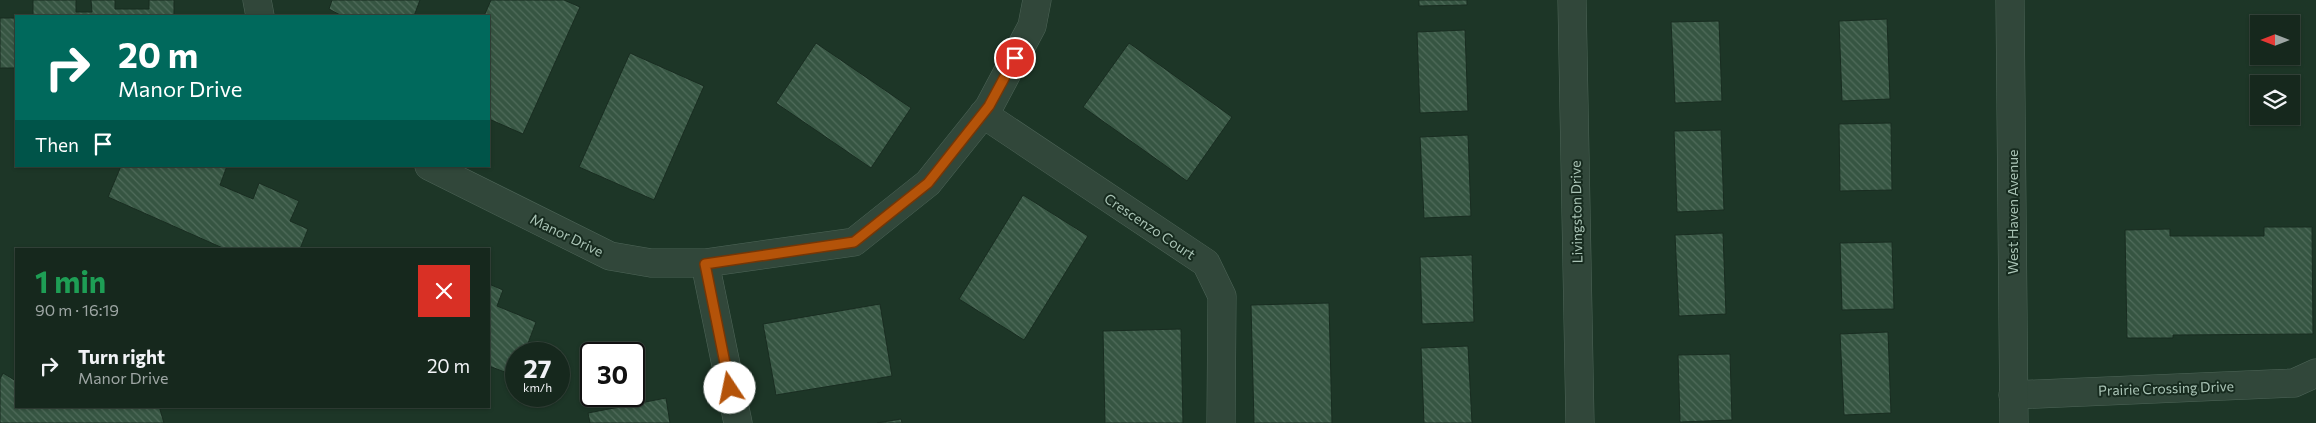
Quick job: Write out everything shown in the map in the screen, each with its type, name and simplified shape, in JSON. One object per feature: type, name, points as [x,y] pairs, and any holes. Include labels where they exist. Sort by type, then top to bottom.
[{"type":"street","points":[[257,0],[260,15]]},
{"type":"street","name":"Manor Drive","points":[[431,167],[610,256],[651,264],[705,264],[854,242],[928,183],[983,114],[1032,26],[1037,0]]},
{"type":"street","name":"Livingston Drive","points":[[1572,0],[1580,423]]},
{"type":"street","name":"West Haven Avenue","points":[[2010,0],[2014,423]]},
{"type":"street","name":"Crescenzo Court","points":[[983,114],[1206,264],[1222,296],[1221,423]]},
{"type":"street","points":[[705,264],[738,423]]},
{"type":"street","name":"Prairie Crossing Drive","points":[[2013,395],[2294,383],[2316,373]]},
{"type":"building","points":[[33,0],[76,0],[76,12],[92,12],[91,0],[115,0],[115,9],[149,9],[149,0],[174,0],[174,15],[33,15]]},
{"type":"building","points":[[332,0],[420,0],[414,15],[340,15],[329,9]]},
{"type":"building","points":[[491,0],[564,0],[580,7],[523,134],[490,119],[490,15],[484,15]]},
{"type":"building","points":[[1419,0],[1467,0],[1467,5],[1419,6]]},
{"type":"building","points":[[0,18],[15,18],[15,68],[0,68]]},
{"type":"building","points":[[1887,19],[1890,99],[1842,101],[1839,21]]},
{"type":"building","points":[[1719,21],[1722,101],[1675,103],[1671,22]]},
{"type":"building","points":[[1465,30],[1468,111],[1420,113],[1417,32]]},
{"type":"building","points":[[816,43],[911,108],[871,168],[776,103]]},
{"type":"building","points":[[1129,43],[1232,117],[1187,181],[1083,107]]},
{"type":"building","points":[[630,53],[704,86],[654,200],[579,167]]},
{"type":"building","points":[[1891,123],[1892,190],[1840,191],[1839,124]]},
{"type":"building","points":[[1721,130],[1724,210],[1677,212],[1674,131]]},
{"type":"building","points":[[1468,135],[1471,216],[1424,218],[1420,137]]},
{"type":"building","points":[[121,167],[227,167],[220,185],[253,199],[259,183],[299,201],[290,221],[308,229],[300,248],[223,248],[108,197]]},
{"type":"building","points":[[1023,195],[1088,236],[1024,340],[959,299]]},
{"type":"building","points":[[2264,227],[2312,227],[2313,334],[2173,335],[2173,338],[2127,338],[2125,230],[2170,229],[2170,236],[2264,236]]},
{"type":"building","points":[[1723,233],[1726,314],[1679,316],[1675,235]]},
{"type":"building","points":[[1892,242],[1894,309],[1842,310],[1840,243]]},
{"type":"building","points":[[1472,255],[1474,322],[1422,324],[1420,257]]},
{"type":"building","points":[[490,284],[503,290],[497,306],[536,322],[528,342],[505,342],[505,372],[490,366]]},
{"type":"building","points":[[1329,303],[1332,423],[1254,423],[1251,305]]},
{"type":"building","points":[[880,304],[892,376],[776,395],[763,324]]},
{"type":"building","points":[[1181,329],[1183,423],[1105,423],[1103,331]]},
{"type":"building","points":[[1888,332],[1891,413],[1844,415],[1840,334]]},
{"type":"building","points":[[1468,346],[1472,423],[1424,423],[1421,348]]},
{"type":"building","points":[[1730,354],[1732,420],[1680,422],[1678,355]]},
{"type":"building","points":[[3,373],[15,380],[15,408],[160,408],[164,423],[0,423],[0,379]]},
{"type":"building","points":[[666,398],[670,423],[590,423],[588,413],[619,407],[645,407],[645,402]]},
{"type":"building","points":[[901,419],[902,423],[877,423]]},
{"type":"route","points":[[730,388],[705,264],[854,242],[928,183],[989,106],[1015,58]]}]
